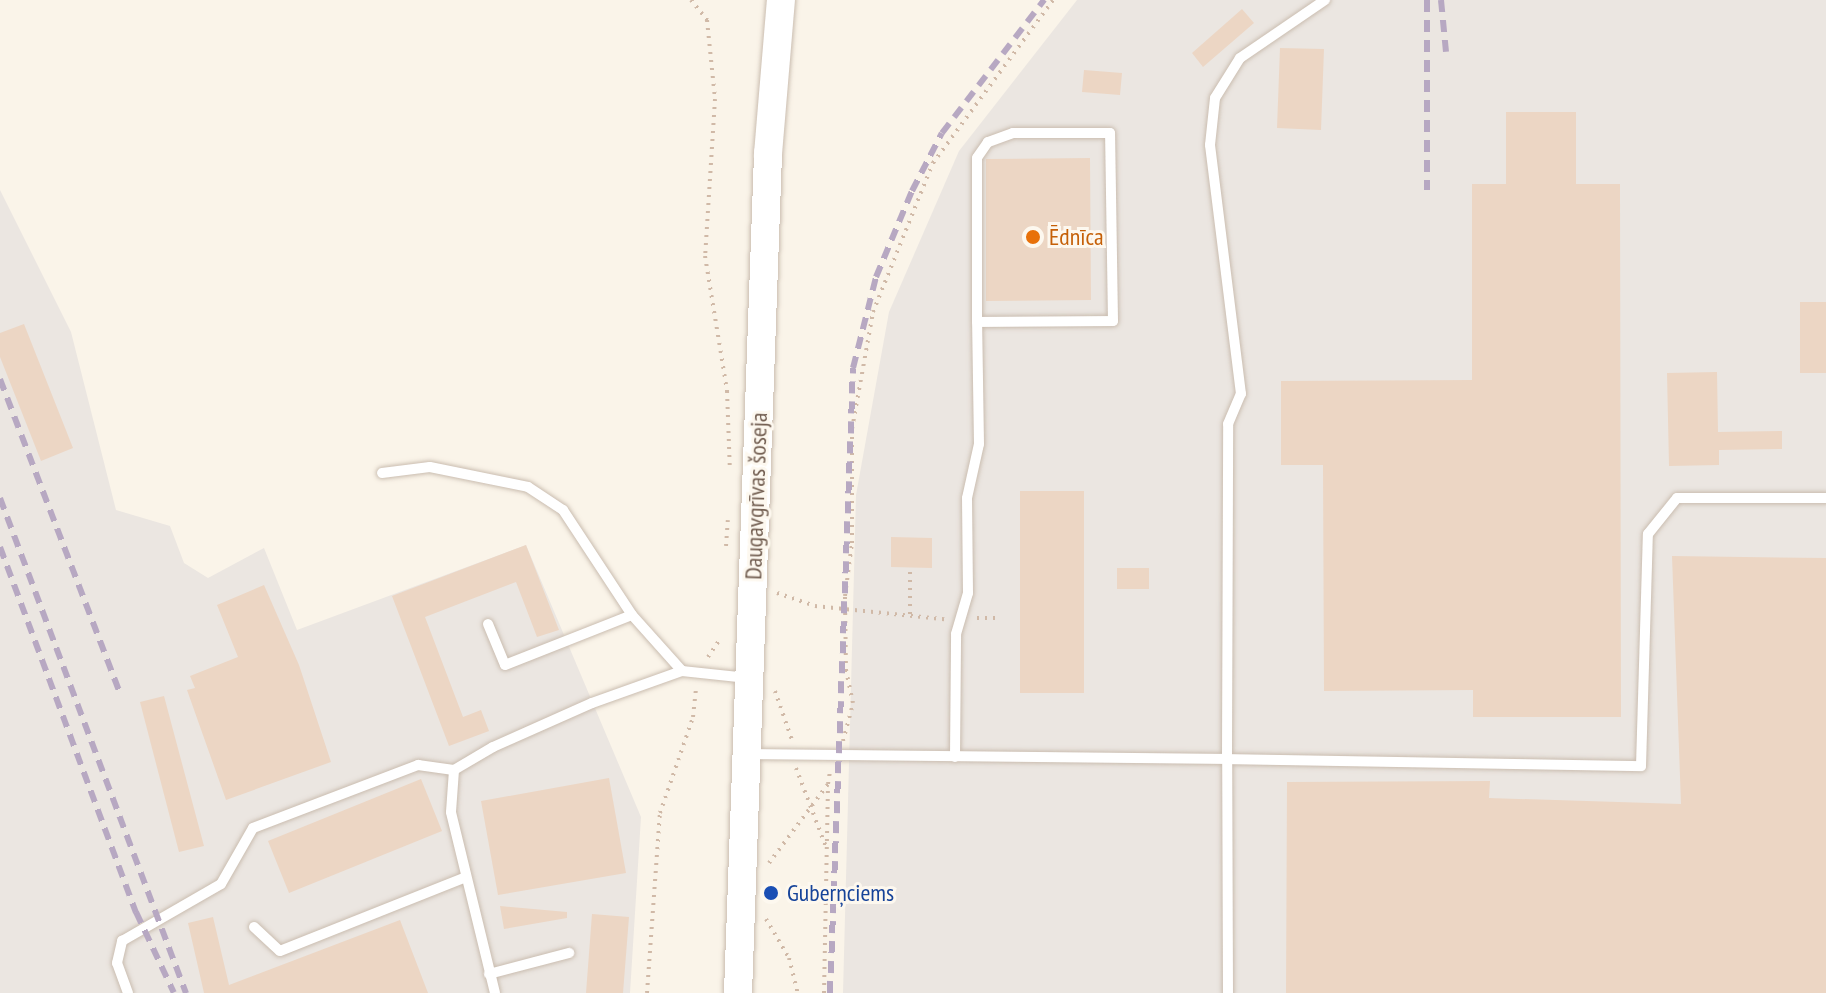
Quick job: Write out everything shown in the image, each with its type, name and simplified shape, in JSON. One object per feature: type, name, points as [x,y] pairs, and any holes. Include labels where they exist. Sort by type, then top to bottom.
[{"type":"main road","name":"Daugavgrīvas šoseja","points":[[738,993],[747,754],[762,683],[768,154],[781,0]]},
{"type":"lane","points":[[1228,993],[1228,424],[1241,394],[1210,145],[1215,98],[1240,58],[1325,0]]},
{"type":"lane","points":[[955,757],[956,634],[968,593],[967,498],[979,444],[977,322],[977,158],[988,142],[1013,133],[1110,133],[1113,321],[977,322]]},
{"type":"lane","points":[[382,473],[430,467],[528,487],[563,510],[632,615],[682,671]]},
{"type":"lane","points":[[747,754],[797,752],[1641,766],[1648,534],[1677,498],[1826,498]]},
{"type":"lane","points":[[488,624],[505,665],[632,615]]},
{"type":"lane","points":[[128,993],[117,963],[122,941],[221,884],[253,828],[418,765],[454,770],[493,747],[592,703],[682,671],[762,683]]},
{"type":"lane","points":[[454,770],[451,812],[495,993]]},
{"type":"lane","points":[[254,927],[280,951],[466,877]]},
{"type":"lane","points":[[489,974],[569,953]]},
{"type":"path","points":[[691,0],[707,20],[715,99],[705,256],[727,391],[730,486]]},
{"type":"path","points":[[824,993],[828,784],[853,703],[846,671],[852,429],[873,312],[912,209],[950,134],[1053,0]]},
{"type":"path","points":[[726,546],[728,514]]},
{"type":"path","points":[[910,572],[910,618]]},
{"type":"path","points":[[776,607],[777,594]]},
{"type":"path","points":[[815,606],[925,619]]},
{"type":"path","points":[[647,993],[660,813],[693,717],[697,673],[721,638]]},
{"type":"path","points":[[762,683],[797,752],[796,772],[826,847]]},
{"type":"path","points":[[769,863],[828,784]]},
{"type":"path","points":[[766,919],[789,958],[798,993]]},
{"type":"shaded area","points":[[1077,0],[1826,0],[1826,993],[843,993],[856,495],[889,312],[959,151]]},
{"type":"shaded area","points":[[0,190],[71,332],[116,510],[170,526],[184,563],[208,578],[264,548],[297,630],[526,545],[641,817],[630,993],[0,993]]},
{"type":"building","points":[[1242,9],[1254,23],[1203,67],[1192,53]]},
{"type":"building","points":[[1280,48],[1324,49],[1321,130],[1277,128]]},
{"type":"building","points":[[1084,70],[1122,73],[1120,95],[1082,92]]},
{"type":"building","points":[[1506,112],[1576,112],[1576,184],[1620,184],[1621,717],[1473,717],[1473,690],[1324,691],[1323,465],[1281,465],[1281,381],[1472,380],[1472,184],[1506,184]]},
{"type":"building","points":[[1090,158],[1091,300],[986,301],[986,159]]},
{"type":"building","points":[[1800,302],[1826,302],[1826,373],[1800,373]]},
{"type":"building","points":[[24,324],[73,448],[41,461],[0,357],[0,333]]},
{"type":"building","points":[[1717,372],[1718,432],[1782,431],[1782,449],[1719,450],[1719,465],[1669,466],[1667,373]]},
{"type":"building","points":[[1020,491],[1084,491],[1084,693],[1020,693]]},
{"type":"building","points":[[891,537],[932,538],[932,568],[891,567]]},
{"type":"building","points":[[526,545],[559,630],[537,637],[516,582],[425,617],[463,717],[481,710],[489,731],[449,746],[392,596]]},
{"type":"building","points":[[1672,556],[1826,558],[1826,993],[1286,993],[1287,782],[1490,781],[1489,798],[1681,804]]},
{"type":"building","points":[[1117,568],[1149,568],[1149,589],[1117,589]]},
{"type":"building","points":[[264,585],[299,665],[331,762],[226,800],[187,690],[195,688],[190,676],[238,657],[217,605]]},
{"type":"building","points":[[164,696],[204,846],[179,852],[140,702]]},
{"type":"building","points":[[609,778],[626,873],[498,895],[481,801]]},
{"type":"building","points":[[421,779],[442,831],[289,893],[268,841]]},
{"type":"building","points":[[500,906],[567,912],[567,918],[504,929]]},
{"type":"building","points":[[592,914],[629,917],[623,993],[586,993]]},
{"type":"building","points":[[213,917],[229,985],[400,920],[428,993],[204,993],[188,923]]},
{"type":"railway","points":[[830,993],[853,368],[876,277],[912,191],[942,133],[1044,0]]},
{"type":"railway","points":[[1427,0],[1427,190]]},
{"type":"railway","points":[[1441,0],[1446,52]]},
{"type":"railway","points":[[0,379],[120,693]]},
{"type":"railway","points":[[0,498],[186,993]]},
{"type":"railway","points":[[0,547],[136,912],[174,993]]},
{"type":"place","name":"Ēdnīca","points":[[1033,237]]},
{"type":"place","name":"Guberņciems","points":[[771,893]]}]
